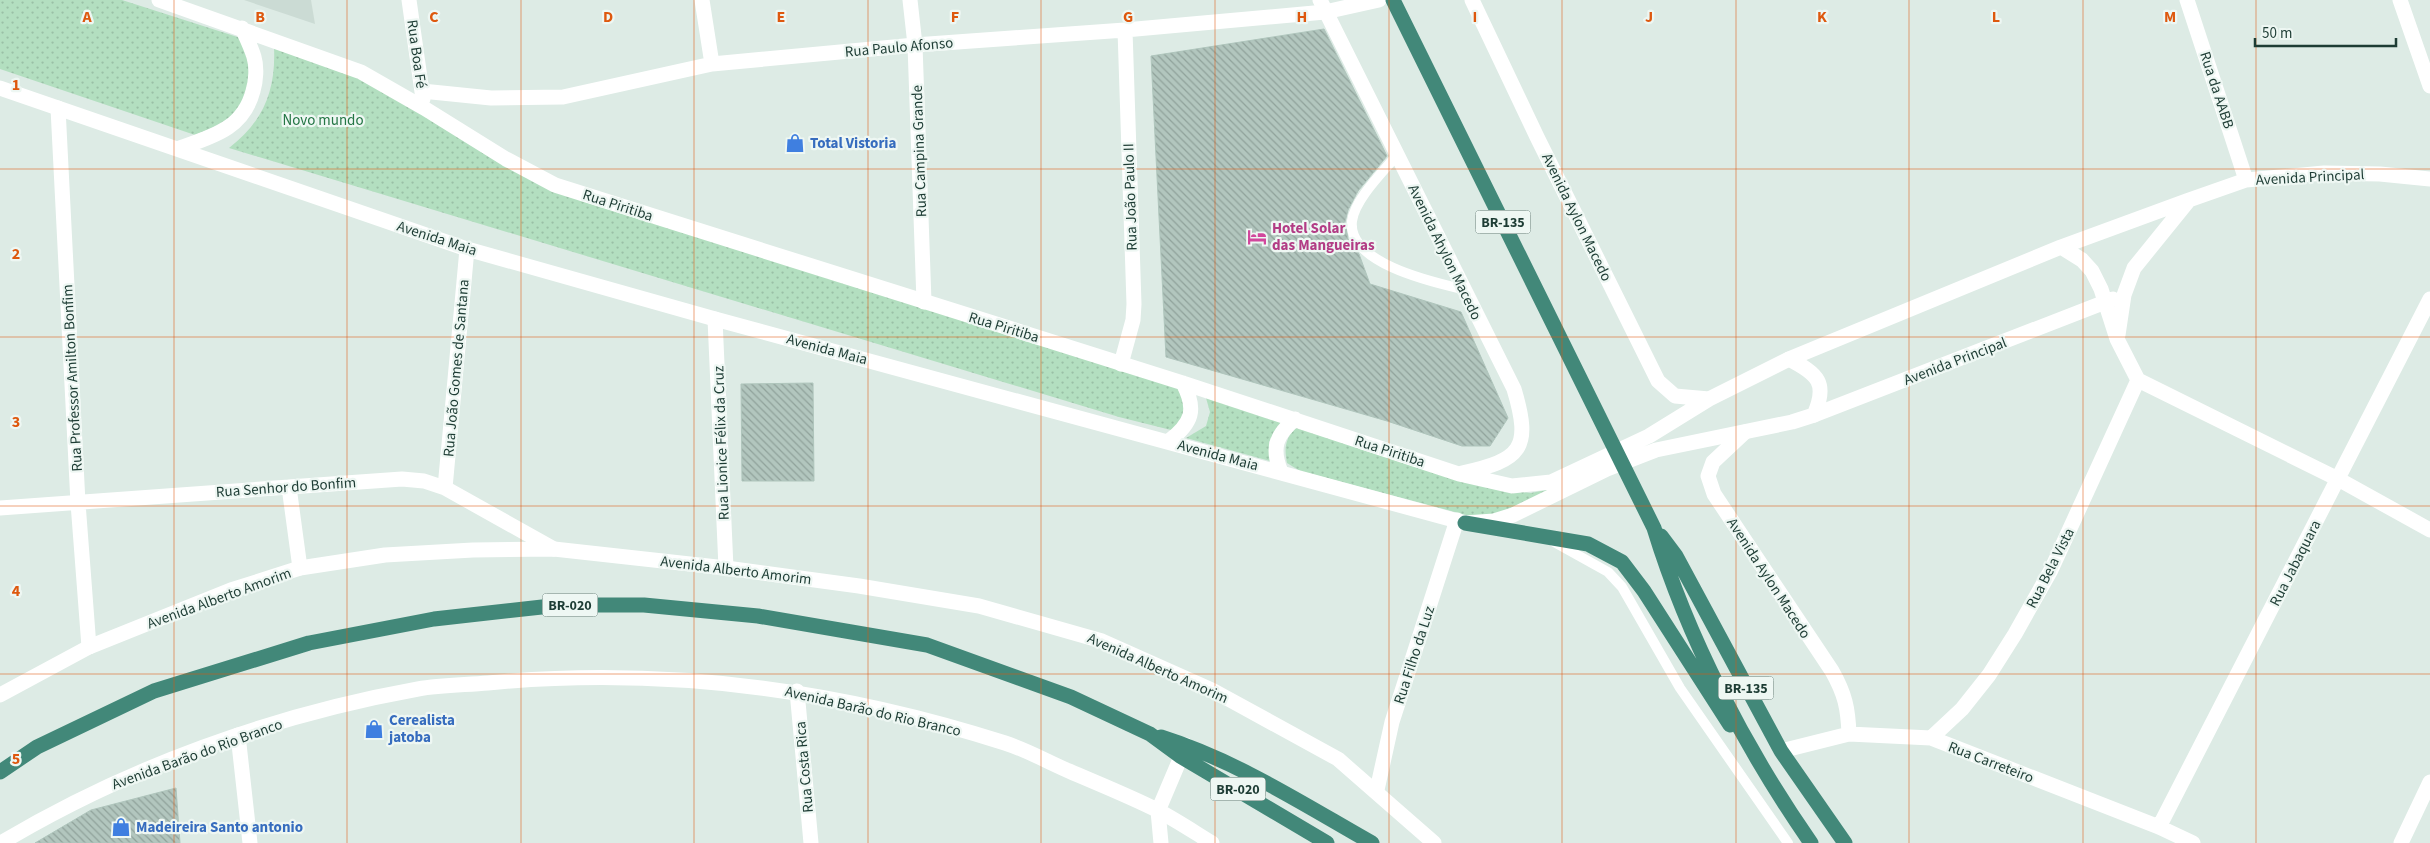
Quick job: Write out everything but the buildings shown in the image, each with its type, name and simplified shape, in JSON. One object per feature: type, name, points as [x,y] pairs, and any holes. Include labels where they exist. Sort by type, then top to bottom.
[{"type":"highway","name":"BR-135","points":[[1393,0],[1654,528],[1676,596],[1748,743],[1780,798],[1811,843]]},
{"type":"highway","points":[[1461,522],[1588,544],[1622,562],[1644,591],[1780,798]]},
{"type":"highway","name":"BR-135","points":[[1654,528],[1676,556],[1781,751],[1845,843]]},
{"type":"highway","name":"BR-020","points":[[0,772],[37,747],[154,691],[309,643],[434,619],[560,605],[644,605],[758,616],[927,645],[1071,697],[1150,734],[1183,751],[1327,843]]},
{"type":"highway","points":[[1183,751],[1270,784],[1372,843]]},
{"type":"street","name":"Rua Piritiba","points":[[159,0],[361,72],[424,108],[506,159],[555,185],[1183,383],[1459,474],[1512,486],[1530,486],[1551,482],[1649,436],[1709,399],[1789,359]]},
{"type":"street","name":"Rua Boa Fé","points":[[409,0],[424,108]]},
{"type":"street","points":[[702,0],[712,64]]},
{"type":"street","name":"Rua Campina Grande","points":[[910,0],[915,45],[924,302]]},
{"type":"street","name":"Rua Paulo Afonso","points":[[422,91],[491,98],[563,97],[712,64],[915,45],[1125,30],[1379,0]]},
{"type":"street","name":"Avenida Aylon Macedo","points":[[1472,0],[1537,137],[1658,381],[1675,396],[1686,399],[1709,399]]},
{"type":"street","name":"Rua da AABB","points":[[2187,0],[2246,180]]},
{"type":"street","points":[[2400,0],[2430,86]]},
{"type":"street","name":"Avenida Ahylon Macedo","points":[[1323,6],[1462,289],[1514,390],[1522,417],[1523,430],[1519,448],[1509,458],[1493,466],[1459,474]]},
{"type":"street","points":[[177,149],[219,134],[238,122],[251,100],[256,74],[254,57],[242,28]]},
{"type":"street","name":"Rua João Paulo II","points":[[1121,364],[1132,326],[1134,304],[1125,30]]},
{"type":"street","name":"Avenida Maia","points":[[0,88],[468,249],[716,319],[1170,441],[1461,522],[1494,521],[1513,515],[1608,469],[1656,450],[1704,438],[1745,432]]},
{"type":"street","name":"Rua Professor Amilton Bonfim","points":[[58,108],[78,503],[89,647]]},
{"type":"street","name":"Avenida Principal","points":[[1789,359],[2061,247],[2246,180],[2324,173],[2380,174],[2430,179]]},
{"type":"street","points":[[2117,339],[2124,295],[2134,268],[2189,200]]},
{"type":"street","points":[[2061,247],[2082,260],[2092,271],[2106,303],[2117,339],[2138,380],[2338,480],[2430,530]]},
{"type":"street","name":"Rua João Gomes de Santana","points":[[445,488],[468,249]]},
{"type":"street","name":"Avenida Principal","points":[[1745,432],[1814,415],[2124,295]]},
{"type":"street","name":"Rua Jabaquara","points":[[2159,827],[2430,299]]},
{"type":"street","name":"Rua Lionice Félix da Cruz","points":[[716,319],[726,568]]},
{"type":"street","points":[[1789,359],[1806,368],[1820,383],[1821,398],[1814,415]]},
{"type":"street","name":"Rua Bela Vista","points":[[1931,738],[1962,709],[1989,675],[2015,634],[2051,570],[2138,380]]},
{"type":"street","points":[[1170,441],[1183,431],[1190,420],[1192,409],[1189,394],[1183,383]]},
{"type":"street","points":[[1281,472],[1276,460],[1276,442],[1280,434],[1295,419]]},
{"type":"street","name":"Avenida Aylon Macedo","points":[[1745,432],[1712,462],[1708,476],[1714,494],[1832,671],[1843,691],[1848,707],[1849,734]]},
{"type":"street","name":"Rua Senhor do Bonfim","points":[[0,508],[402,479],[424,480],[445,488],[554,550]]},
{"type":"street","points":[[290,487],[300,568]]},
{"type":"street","name":"Rua Filho da Luz","points":[[1377,790],[1392,722],[1461,522]]},
{"type":"street","name":"Avenida Alberto Amorim","points":[[0,695],[89,647],[231,590],[300,568],[385,555],[473,550],[554,550],[726,568],[859,586],[979,606],[1102,641],[1212,690],[1338,759],[1377,790],[1434,843]]},
{"type":"street","name":"Avenida Barão do Rio Branco","points":[[1,843],[52,812],[134,774],[238,735],[313,713],[420,689],[545,677],[670,678],[797,691],[900,714],[1008,744],[1158,810],[1212,843]]},
{"type":"street","name":"Rua Costa Rica","points":[[797,691],[810,843]]},
{"type":"street","name":"Rua Carreteiro","points":[[1781,751],[1849,734],[1931,738],[2159,827],[2192,843]]},
{"type":"street","points":[[238,735],[250,843]]},
{"type":"street","points":[[1161,843],[1158,810],[1183,751]]},
{"type":"street","points":[[2401,843],[2430,782]]},
{"type":"lane","points":[[1397,155],[1358,206],[1352,220],[1352,228],[1358,246],[1363,251],[1391,267],[1431,282],[1462,289]]},
{"type":"lane","points":[[1538,534],[1608,572],[1622,587],[1680,688],[1788,843]]},
{"type":"shaded area","points":[[244,0],[311,0],[315,24]]},
{"type":"green space","name":"Novo mundo","points":[[0,0],[122,0],[250,41],[254,70],[236,118],[195,135],[0,69]]},
{"type":"green space","name":"Novo mundo","points":[[274,47],[363,77],[542,178],[1187,389],[1190,405],[1175,431],[1119,417],[229,148],[251,127],[265,104],[273,77]]},
{"type":"green space","points":[[1206,398],[1285,419],[1269,442],[1270,461],[1186,438],[1206,426],[1210,412]]},
{"type":"green space","points":[[1297,427],[1504,490],[1531,493],[1570,485],[1498,516],[1470,516],[1300,471],[1287,463],[1286,453],[1286,443]]},
{"type":"place","name":"Total Vistoria","points":[[795,143]]},
{"type":"place","name":"Hotel Solar das Mangueiras","points":[[1257,237]]},
{"type":"place","name":"Cerealista jatoba","points":[[374,729]]},
{"type":"place","name":"Madeireira Santo antonio","points":[[121,827]]}]
